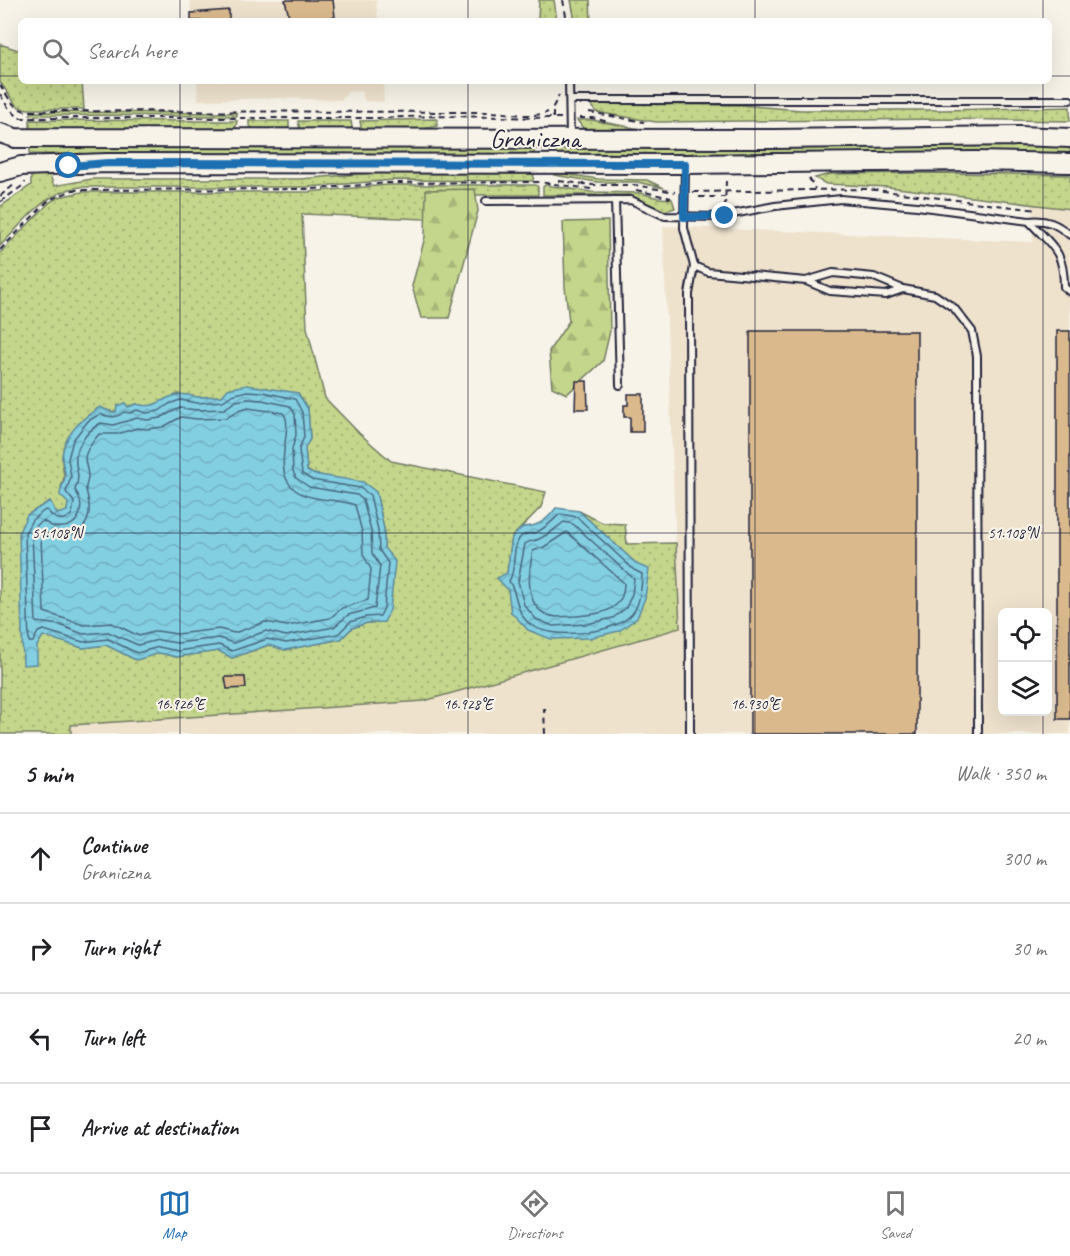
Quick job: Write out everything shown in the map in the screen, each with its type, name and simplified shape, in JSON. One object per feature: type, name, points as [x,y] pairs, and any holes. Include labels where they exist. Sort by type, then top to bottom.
[{"type":"main road","name":"Graniczna","points":[[0,133],[15,138],[570,139],[1019,136],[1070,138]]},
{"type":"main road","name":"Graniczna","points":[[0,172],[21,166],[108,163],[685,164],[963,161],[1070,163]]},
{"type":"lane","points":[[569,84],[570,139]]},
{"type":"lane","points":[[570,100],[1070,100]]},
{"type":"lane","points":[[685,164],[684,228],[694,266],[689,294],[690,734]]},
{"type":"lane","points":[[486,201],[631,200],[665,216],[717,217],[775,206],[841,199],[917,206],[1029,221],[1042,220],[1059,226],[1070,235]]},
{"type":"lane","points":[[615,200],[620,385]]},
{"type":"lane","points":[[1029,221],[1059,254],[1064,270],[1064,287],[1070,292]]},
{"type":"lane","points":[[694,266],[708,272],[806,281],[830,291],[886,296],[903,289]]},
{"type":"lane","points":[[806,281],[833,273],[874,277],[903,289],[935,295],[954,308],[972,331],[977,356],[978,734]]},
{"type":"path","points":[[563,0],[566,18]]},
{"type":"path","points":[[0,85],[12,104],[26,113],[489,112],[541,115],[548,112]]},
{"type":"path","points":[[553,118],[553,107],[562,88]]},
{"type":"path","points":[[0,94],[7,106],[19,118],[443,116],[570,118]]},
{"type":"path","points":[[0,202],[26,184],[25,172]]},
{"type":"path","points":[[557,181],[593,185],[635,185],[671,192],[815,189],[808,177]]},
{"type":"path","points":[[0,250],[49,200],[73,190],[313,189],[388,183],[539,182]]},
{"type":"path","points":[[699,197],[725,197]]},
{"type":"path","points":[[544,734],[544,709],[549,709]]},
{"type":"shaded area","points":[[190,0],[376,0],[378,18],[192,18]]},
{"type":"shaded area","points":[[197,84],[383,84],[384,102],[365,101],[361,91],[348,92],[341,100],[280,98],[198,100]]},
{"type":"shaded area","points":[[1032,204],[1070,209],[1070,734],[71,734],[71,725],[424,701],[679,628],[663,226],[1033,242]]},
{"type":"green space","points":[[539,0],[554,0],[557,18],[538,18]]},
{"type":"green space","points":[[571,0],[590,0],[591,18],[574,18]]},
{"type":"green space","points":[[0,44],[18,50],[18,84],[82,84],[84,109],[19,107],[0,82]]},
{"type":"green space","points":[[591,104],[738,105],[801,110],[1070,107],[1070,121],[945,119],[656,122],[596,112]]},
{"type":"green space","points":[[32,112],[237,113],[237,116],[30,115]]},
{"type":"green space","points":[[437,119],[437,126],[418,130],[364,130],[360,121]]},
{"type":"green space","points":[[30,120],[237,121],[236,126],[231,130],[30,129]]},
{"type":"green space","points":[[577,120],[592,120],[651,131],[590,130],[583,128]]},
{"type":"green space","points":[[249,121],[289,121],[289,127],[285,130],[254,130],[249,125]]},
{"type":"green space","points":[[298,121],[351,121],[352,127],[349,130],[300,130]]},
{"type":"green space","points":[[1022,145],[1070,147],[1070,154],[996,152],[550,155],[550,147]]},
{"type":"green space","points":[[30,146],[534,147],[534,155],[30,154]]},
{"type":"green space","points":[[383,172],[534,172],[533,181],[394,180],[307,187],[80,187],[67,190],[45,202],[26,218],[0,246],[0,207],[31,185],[31,173],[49,173],[54,186],[92,179],[300,179]]},
{"type":"green space","points":[[552,172],[598,179],[647,180],[664,188],[637,182],[597,182],[554,175]]},
{"type":"green space","points":[[830,174],[1070,175],[1070,209],[888,187],[826,184],[815,178]]},
{"type":"green space","points":[[388,185],[536,185],[538,187],[538,195],[472,195],[474,221],[302,214],[307,328],[325,398],[359,433],[391,461],[546,492],[541,507],[512,537],[507,573],[511,612],[638,566],[579,511],[603,523],[625,524],[627,544],[676,543],[680,628],[424,701],[71,725],[71,734],[0,734],[0,253],[50,202],[59,197],[82,192],[308,192]],"holes":[[[298,393],[308,409],[310,438],[305,448],[307,470],[313,474],[336,478],[376,492],[384,529],[384,622],[367,623],[352,628],[341,639],[285,650],[269,645],[232,658],[219,651],[176,657],[160,653],[136,660],[106,645],[83,648],[43,635],[37,646],[27,515],[50,501],[57,514],[67,512],[68,503],[61,487],[64,476],[63,451],[69,436],[81,424],[100,408],[112,412],[136,404],[146,407],[158,405],[179,394],[197,397]]]},
{"type":"green space","points":[[545,185],[591,192],[641,193],[672,199],[675,208],[665,211],[630,195],[543,195]]},
{"type":"green space","points":[[475,189],[478,211],[449,318],[421,318],[412,286],[425,237],[426,190]]},
{"type":"green space","points":[[608,221],[610,331],[603,361],[567,394],[552,387],[549,351],[569,321],[565,287],[563,222]]},
{"type":"water","points":[[247,385],[298,393],[308,409],[310,439],[305,448],[307,471],[363,482],[376,492],[384,529],[384,548],[395,561],[390,610],[384,622],[367,623],[352,628],[341,639],[285,650],[268,645],[232,658],[219,651],[176,657],[160,653],[136,660],[106,645],[83,648],[43,636],[37,646],[37,664],[23,665],[19,532],[27,515],[50,501],[57,514],[67,511],[68,503],[60,495],[65,475],[62,459],[65,443],[74,428],[100,407],[116,412],[117,406],[125,403],[128,407],[136,404],[149,406],[180,394],[197,397],[222,396],[228,389]]},
{"type":"water","points":[[556,508],[579,511],[638,565],[649,569],[645,598],[637,618],[619,631],[589,638],[551,639],[528,630],[511,612],[508,590],[497,578],[507,573],[512,537],[523,527],[542,522]]},
{"type":"building","points":[[285,0],[333,0],[335,17],[289,18]]},
{"type":"building","points":[[229,10],[229,18],[191,18],[191,13]]},
{"type":"building","points":[[750,331],[917,331],[917,734],[750,734]]},
{"type":"building","points":[[1057,331],[1070,331],[1070,719],[1057,719]]},
{"type":"building","points":[[576,381],[587,381],[588,409],[575,409]]},
{"type":"building","points":[[628,394],[643,394],[643,432],[630,432],[630,417],[624,417],[624,405],[628,405]]},
{"type":"building","points":[[225,677],[245,677],[246,688],[227,689]]},
{"type":"route","points":[[69,166],[108,163],[685,164],[684,217],[725,216]]}]
